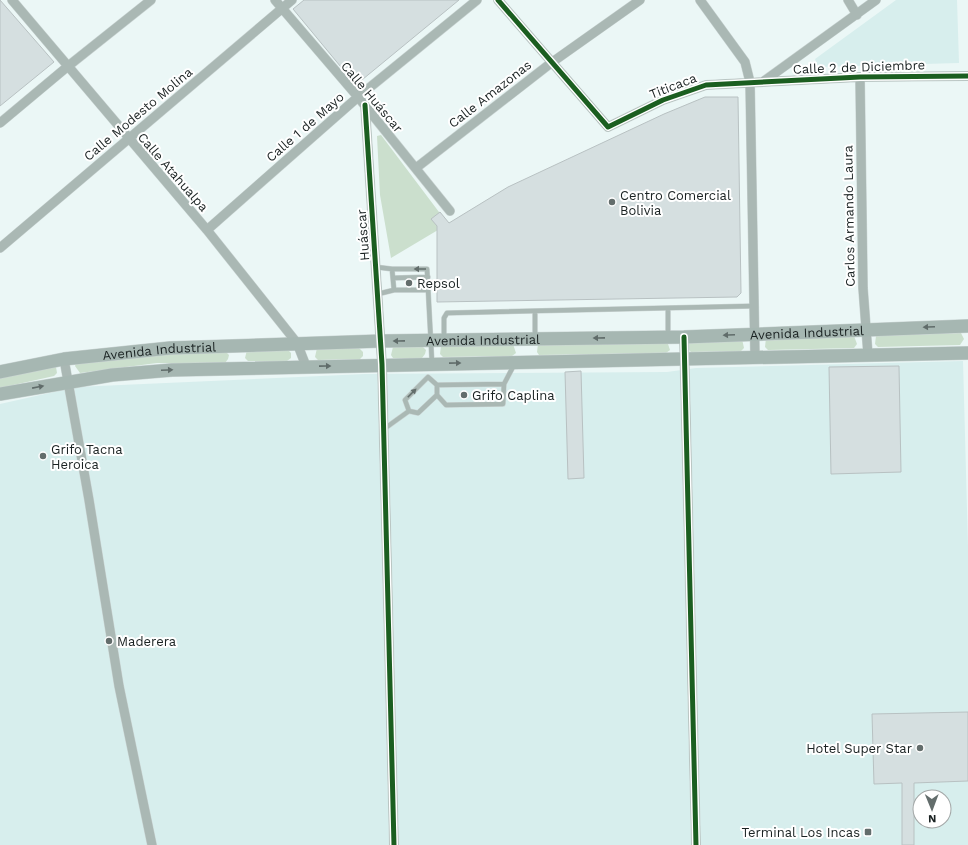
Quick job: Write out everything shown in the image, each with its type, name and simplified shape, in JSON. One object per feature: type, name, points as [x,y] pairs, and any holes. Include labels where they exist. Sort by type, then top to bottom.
[{"type":"main road","name":"Avenida Industrial","points":[[0,372],[64,358],[142,349],[381,341],[668,337],[968,326]]},
{"type":"main road","points":[[520,362],[530,339]]},
{"type":"main road","points":[[238,345],[238,368]]},
{"type":"main road","name":"Avenida Industrial","points":[[0,394],[67,381],[150,371],[382,364],[968,353]]},
{"type":"street","name":"Calle Atahualpa","points":[[12,0],[67,67],[207,230],[298,343],[306,366]]},
{"type":"street","points":[[0,123],[151,0]]},
{"type":"street","name":"Calle Huáscar","points":[[274,0],[365,105],[450,211]]},
{"type":"street","name":"Calle Modesto Molina","points":[[1,246],[129,140],[292,0]]},
{"type":"street","name":"Calle 1 de Mayo","points":[[207,230],[358,97],[477,0]]},
{"type":"street","points":[[498,0],[551,63]]},
{"type":"street","name":"Calle Amazonas","points":[[416,168],[551,63],[640,0]]},
{"type":"street","points":[[700,0],[745,62],[750,82],[755,357]]},
{"type":"street","points":[[848,0],[857,15]]},
{"type":"street","points":[[764,81],[876,0]]},
{"type":"street","name":"Titicaca","points":[[551,63],[608,127],[663,100],[706,85],[750,82]]},
{"type":"street","name":"Calle 2 de Diciembre","points":[[750,82],[860,77],[968,76]]},
{"type":"street","name":"Carlos Armando Laura","points":[[860,77],[863,288],[868,355]]},
{"type":"street","name":"Huáscar","points":[[365,105],[382,364],[394,845]]},
{"type":"street","points":[[684,336],[683,358],[689,503],[696,845]]},
{"type":"street","points":[[64,358],[119,686],[152,845]]},
{"type":"lane","points":[[376,267],[392,269],[427,269],[428,290],[438,340]]},
{"type":"lane","points":[[392,269],[394,290]]},
{"type":"lane","points":[[393,278],[428,277]]},
{"type":"lane","points":[[378,294],[394,290],[428,290]]},
{"type":"lane","points":[[432,363],[444,318],[448,313],[754,306]]},
{"type":"lane","points":[[668,308],[668,337]]},
{"type":"lane","points":[[530,339],[535,311]]},
{"type":"lane","points":[[437,385],[437,395],[446,405],[503,404],[504,384],[520,362]]},
{"type":"lane","points":[[409,411],[405,400],[428,377],[437,385],[504,384]]},
{"type":"lane","points":[[384,429],[409,411],[418,413],[437,395]]},
{"type":"shaded area","points":[[896,0],[957,0],[959,63],[818,67],[815,59]]},
{"type":"shaded area","points":[[963,361],[968,546],[968,845],[0,845],[0,404],[76,387],[365,374],[667,372],[696,368]]},
{"type":"green space","points":[[381,135],[448,224],[391,258],[380,195],[377,136]]},
{"type":"green space","points":[[961,333],[964,339],[960,345],[878,347],[875,344],[876,336]]},
{"type":"green space","points":[[854,336],[857,344],[854,348],[768,350],[765,347],[766,338]]},
{"type":"green space","points":[[742,339],[744,348],[741,351],[691,352],[688,349],[689,341]]},
{"type":"green space","points":[[667,341],[670,350],[666,353],[539,355],[537,352],[538,344]]},
{"type":"green space","points":[[513,344],[516,353],[512,356],[443,357],[440,354],[441,346]]},
{"type":"green space","points":[[422,346],[426,350],[422,358],[393,358],[391,355],[393,347]]},
{"type":"green space","points":[[317,348],[359,348],[363,352],[363,356],[360,359],[318,360],[315,357]]},
{"type":"green space","points":[[287,349],[291,353],[291,358],[287,361],[248,361],[245,358],[247,350]]},
{"type":"green space","points":[[225,351],[229,355],[225,363],[157,363],[80,373],[75,366],[77,361],[132,354]]},
{"type":"green space","points":[[56,367],[57,373],[54,376],[0,388],[0,378]]},
{"type":"building","points":[[0,0],[54,62],[0,106]]},
{"type":"building","points":[[304,0],[459,0],[357,84],[355,84],[293,9]]},
{"type":"building","name":"Centro Comercial Bolivia","points":[[705,97],[738,97],[741,293],[737,297],[437,302],[437,226],[431,219],[440,212],[449,223],[508,187],[664,114]]},
{"type":"building","points":[[899,366],[901,472],[831,474],[829,367]]},
{"type":"building","points":[[581,371],[584,478],[568,479],[565,372]]},
{"type":"building","name":"Hotel Super Star","points":[[968,712],[968,781],[914,783],[914,789],[912,789],[912,829],[914,829],[914,845],[902,845],[902,783],[874,784],[872,714]]},
{"type":"cycle path","points":[[498,0],[608,127],[663,100],[706,85],[860,77],[968,76]]},
{"type":"cycle path","points":[[365,105],[382,364],[394,845]]},
{"type":"cycle path","points":[[684,337],[696,845]]},
{"type":"place","name":"Centro Comercial Bolivia","points":[[612,202]]},
{"type":"place","name":"Repsol","points":[[409,283]]},
{"type":"place","name":"Grifo Caplina","points":[[464,395]]},
{"type":"place","name":"Grifo Tacna Heroica","points":[[43,456]]},
{"type":"place","name":"Maderera","points":[[109,641]]},
{"type":"place","name":"Hotel Super Star","points":[[920,748]]},
{"type":"place","name":"Terminal Los Incas","points":[[868,832]]}]
